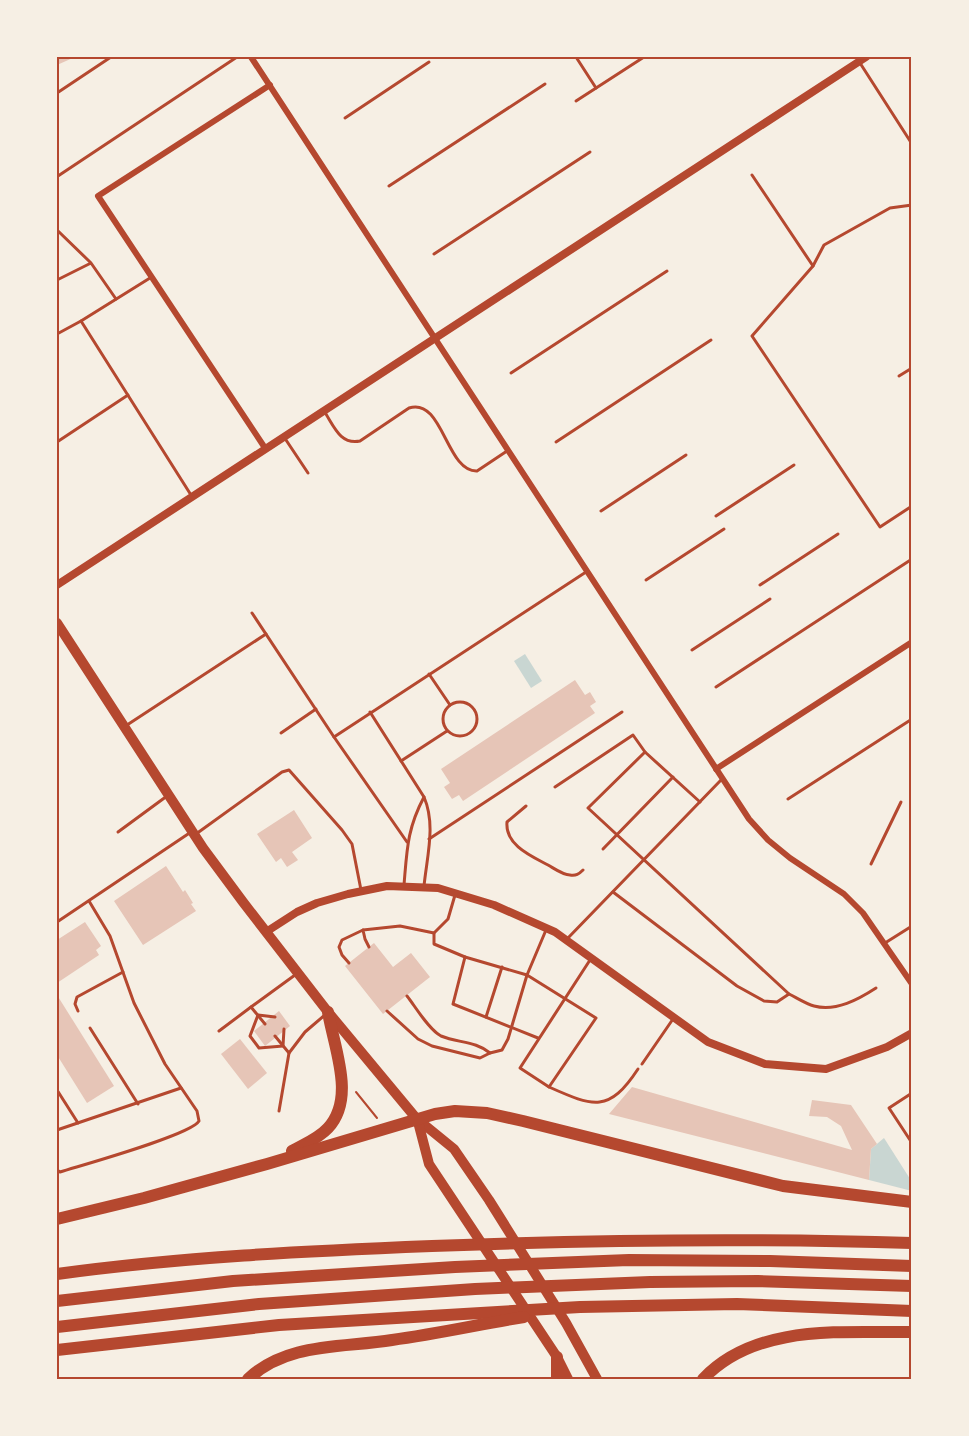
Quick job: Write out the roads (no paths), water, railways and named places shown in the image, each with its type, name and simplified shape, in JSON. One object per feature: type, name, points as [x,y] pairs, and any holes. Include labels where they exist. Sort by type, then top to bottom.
[{"type":"highway","points":[[267,1164],[321,1134],[328,1128],[340,1107],[343,1093],[328,1012]]},
{"type":"highway","points":[[57,1219],[267,1164],[416,1118],[455,1111],[487,1113],[524,1121],[783,1186],[912,1202]]},
{"type":"highway","points":[[57,1274],[227,1257],[552,1241],[785,1239],[912,1243]]},
{"type":"highway","points":[[57,1301],[233,1281],[368,1271],[501,1265],[641,1260],[770,1261],[912,1266]]},
{"type":"highway","points":[[57,1327],[259,1304],[475,1288],[758,1281],[912,1286]]},
{"type":"highway","points":[[57,1350],[279,1325],[580,1306],[737,1304],[912,1311]]},
{"type":"highway","points":[[248,1379],[273,1361],[293,1353],[391,1341],[580,1306]]},
{"type":"highway","points":[[703,1379],[729,1358],[762,1342],[816,1334],[912,1332]]},
{"type":"highway","points":[[557,1357],[557,1379]]},
{"type":"main road","points":[[57,623],[193,833],[267,932],[328,1012],[416,1118],[454,1149],[489,1200],[597,1379]]},
{"type":"main road","points":[[416,1118],[429,1164],[557,1357],[568,1379]]},
{"type":"street","points":[[251,57],[749,819],[768,840],[790,858],[844,894],[863,913],[912,984]]},
{"type":"street","points":[[57,585],[862,59]]},
{"type":"street","points":[[266,448],[98,196],[270,85]]},
{"type":"street","points":[[716,769],[912,642]]},
{"type":"street","points":[[267,932],[297,912],[316,903],[387,886],[438,888],[494,904],[547,928],[708,1042],[765,1064],[825,1069],[887,1047],[912,1034]]},
{"type":"lane","points":[[57,93],[111,57]]},
{"type":"lane","points":[[57,174],[58,176],[237,57]]},
{"type":"lane","points":[[576,57],[596,88]]},
{"type":"lane","points":[[576,101],[644,57]]},
{"type":"lane","points":[[862,59],[912,144]]},
{"type":"lane","points":[[345,118],[429,62]]},
{"type":"lane","points":[[389,186],[545,84]]},
{"type":"lane","points":[[434,254],[590,152]]},
{"type":"lane","points":[[752,175],[813,266]]},
{"type":"lane","points":[[912,205],[890,208],[824,244],[813,266],[752,336],[880,527],[912,506]]},
{"type":"lane","points":[[57,230],[91,263],[116,299]]},
{"type":"lane","points":[[57,280],[91,263]]},
{"type":"lane","points":[[511,373],[667,271]]},
{"type":"lane","points":[[57,334],[152,277]]},
{"type":"lane","points":[[81,321],[192,496]]},
{"type":"lane","points":[[556,442],[711,340]]},
{"type":"lane","points":[[899,376],[912,368]]},
{"type":"lane","points":[[57,442],[128,394]]},
{"type":"lane","points":[[324,411],[340,436],[352,443],[360,441],[409,408],[424,407],[466,469],[477,471],[508,450]]},
{"type":"lane","points":[[284,436],[308,473]]},
{"type":"lane","points":[[601,511],[686,455]]},
{"type":"lane","points":[[716,516],[794,465]]},
{"type":"lane","points":[[646,580],[724,530]]},
{"type":"lane","points":[[760,585],[838,534]]},
{"type":"lane","points":[[716,687],[912,559]]},
{"type":"lane","points":[[334,737],[587,571]]},
{"type":"lane","points":[[692,650],[770,599]]},
{"type":"lane","points":[[252,613],[407,842]]},
{"type":"lane","points":[[124,727],[266,634]]},
{"type":"lane","points":[[429,674],[450,705]]},
{"type":"lane","points":[[461,702],[472,707],[477,722],[472,732],[462,737],[447,731],[442,720],[450,705],[461,702]]},
{"type":"lane","points":[[281,733],[316,709]]},
{"type":"lane","points":[[370,712],[424,797],[429,810],[431,821],[423,888]]},
{"type":"lane","points":[[429,839],[621,712]]},
{"type":"lane","points":[[789,799],[912,719]]},
{"type":"lane","points":[[401,761],[447,731]]},
{"type":"lane","points":[[555,787],[633,735],[645,752],[700,802]]},
{"type":"lane","points":[[645,752],[588,807],[789,994],[815,1006],[831,1007],[855,1000],[876,988]]},
{"type":"lane","points":[[57,922],[282,772],[290,770],[352,844],[361,892]]},
{"type":"lane","points":[[603,849],[673,777]]},
{"type":"lane","points":[[566,940],[722,778]]},
{"type":"lane","points":[[118,832],[169,795]]},
{"type":"lane","points":[[403,887],[407,842],[413,818],[424,797]]},
{"type":"lane","points":[[871,864],[901,802]]},
{"type":"lane","points":[[526,806],[507,822],[507,831],[512,840],[524,852],[567,875],[578,874],[584,870]]},
{"type":"lane","points":[[613,891],[736,986],[764,1001],[777,1002],[789,994]]},
{"type":"lane","points":[[455,893],[448,919],[434,933],[434,944],[465,957],[527,975],[596,1018],[549,1087]]},
{"type":"lane","points":[[57,1170],[60,1172],[174,1136],[196,1125],[199,1121],[197,1112],[165,1064],[134,1003],[110,936],[89,901]]},
{"type":"lane","points":[[349,963],[339,947],[342,940],[363,930],[400,926],[434,933]]},
{"type":"lane","points":[[885,943],[912,926]]},
{"type":"lane","points":[[387,1011],[402,1027],[432,1046],[480,1058],[502,1050],[506,1046],[527,975],[547,928]]},
{"type":"lane","points":[[363,930],[369,947]]},
{"type":"lane","points":[[465,957],[453,1004],[538,1038]]},
{"type":"lane","points":[[591,958],[520,1068],[549,1087],[567,1095],[589,1101],[607,1102],[620,1094],[638,1069]]},
{"type":"lane","points":[[486,1017],[502,967]]},
{"type":"lane","points":[[78,1011],[75,1004],[77,997],[123,972]]},
{"type":"lane","points":[[219,1031],[299,972]]},
{"type":"lane","points":[[407,996],[433,1030],[440,1035],[483,1047],[490,1053]]},
{"type":"lane","points":[[251,1007],[266,1024]]},
{"type":"lane","points":[[279,1111],[289,1053],[305,1032],[328,1012]]},
{"type":"lane","points":[[258,1015],[274,1017]]},
{"type":"lane","points":[[258,1015],[250,1036],[259,1048],[283,1046]]},
{"type":"lane","points":[[642,1064],[674,1018]]},
{"type":"lane","points":[[90,1028],[138,1104]]},
{"type":"lane","points":[[283,1046],[284,1029]]},
{"type":"lane","points":[[275,1036],[289,1053]]},
{"type":"lane","points":[[57,1130],[182,1088]]},
{"type":"lane","points":[[57,1090],[78,1123]]},
{"type":"lane","points":[[912,1093],[889,1108],[912,1143]]}]
